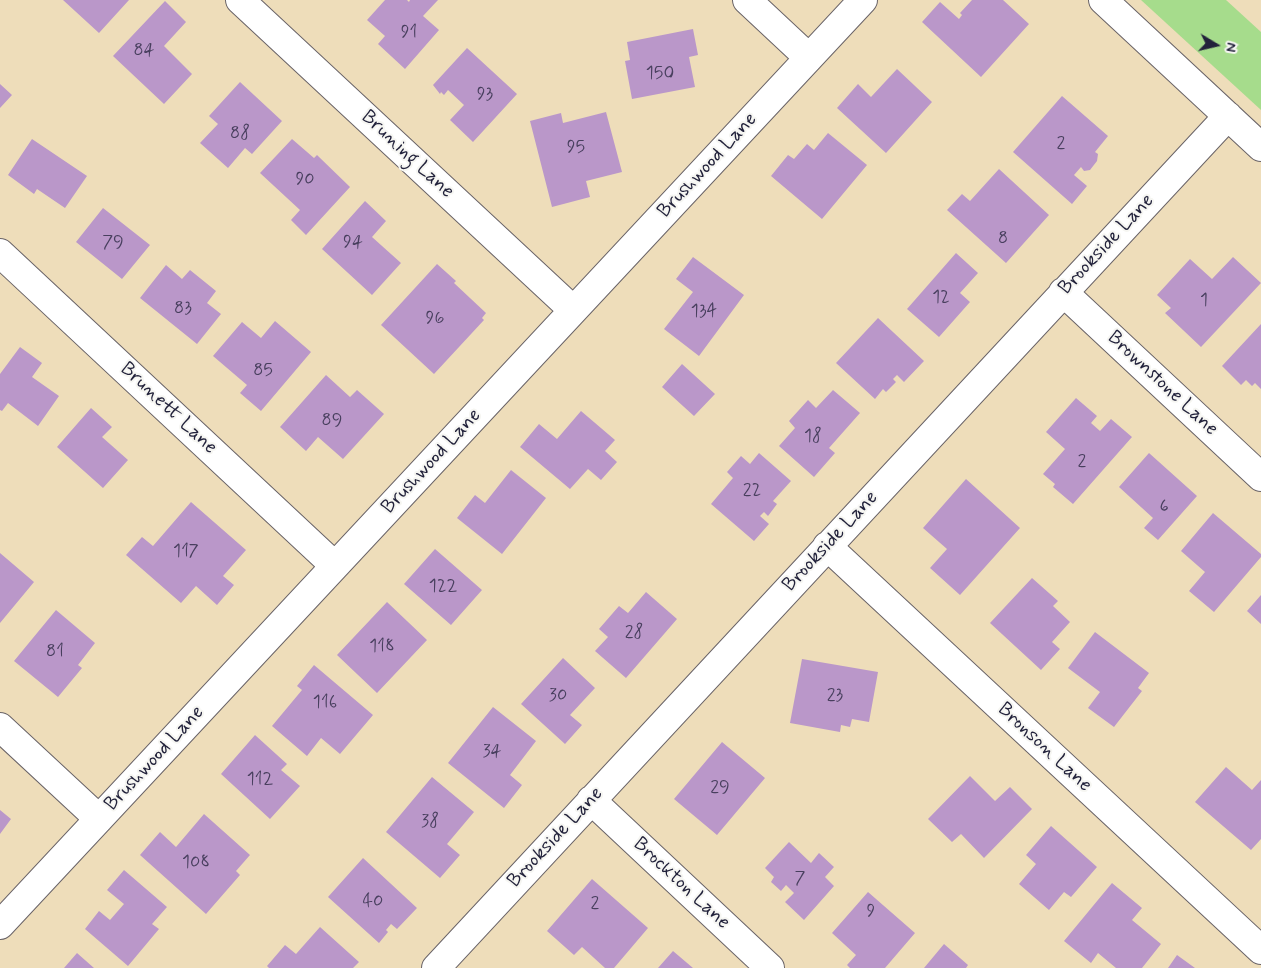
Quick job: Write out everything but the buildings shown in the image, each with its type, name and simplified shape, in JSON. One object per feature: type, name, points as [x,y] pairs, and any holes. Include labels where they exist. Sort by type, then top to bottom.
[{"type":"street","name":"Bruning Lane","points":[[240,0],[573,310]]},
{"type":"street","points":[[747,0],[809,58]]},
{"type":"street","name":"Brushwood Lane","points":[[0,925],[863,0]]},
{"type":"street","points":[[1103,0],[1261,147]]},
{"type":"street","name":"Brookside Lane","points":[[436,968],[1228,116]]},
{"type":"street","name":"Brunett Lane","points":[[0,253],[335,566]]},
{"type":"street","name":"Brownstone Lane","points":[[1063,292],[1261,477]]},
{"type":"street","name":"Bronson Lane","points":[[827,546],[1261,950]]},
{"type":"street","points":[[0,727],[99,819]]},
{"type":"street","name":"Brockton Lane","points":[[591,800],[770,968]]},
{"type":"green space","points":[[1141,0],[1226,0],[1261,32],[1261,110]]}]
